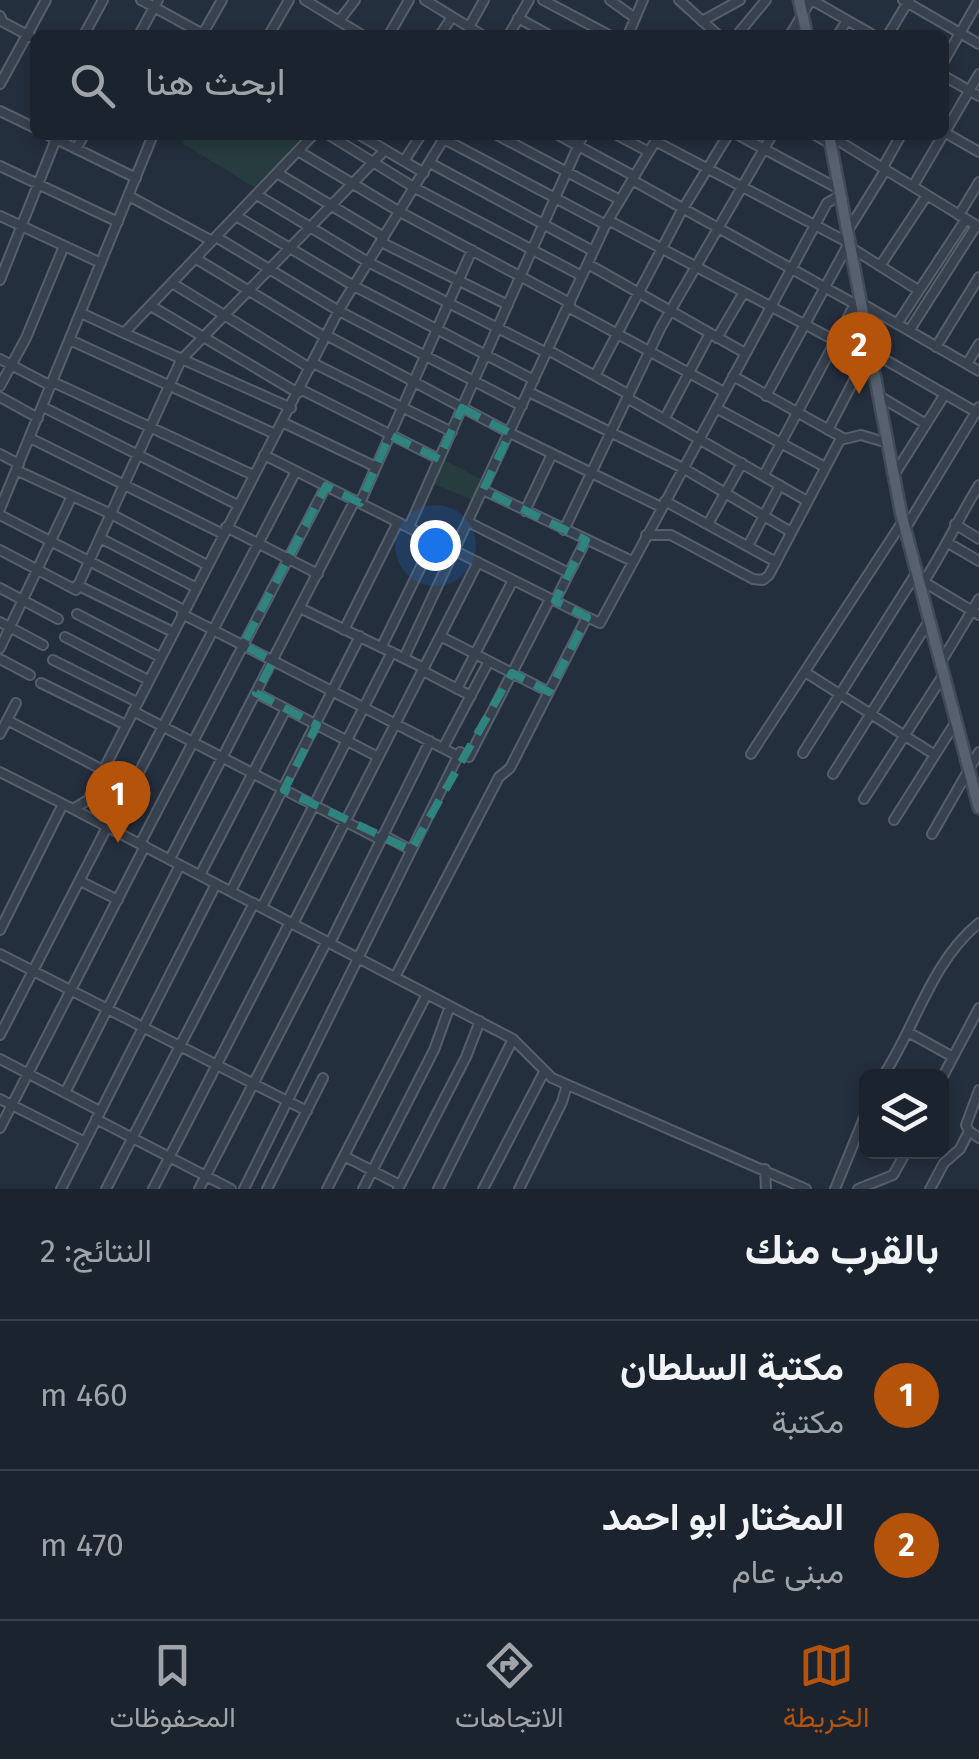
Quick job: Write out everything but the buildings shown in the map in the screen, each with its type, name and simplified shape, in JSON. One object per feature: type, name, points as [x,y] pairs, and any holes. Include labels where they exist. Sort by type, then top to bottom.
[{"type":"main road","points":[[799,0],[806,30]]},
{"type":"main road","points":[[830,140],[904,525],[979,806]]},
{"type":"street","points":[[34,30],[46,0]]},
{"type":"street","points":[[87,30],[103,0]]},
{"type":"street","points":[[140,0],[156,4],[199,30]]},
{"type":"street","points":[[206,30],[222,0]]},
{"type":"street","points":[[273,30],[289,0]]},
{"type":"street","points":[[306,0],[354,30]]},
{"type":"street","points":[[339,21],[355,0]]},
{"type":"street","points":[[392,30],[409,0]]},
{"type":"street","points":[[425,0],[475,30]]},
{"type":"street","points":[[443,10],[449,0]]},
{"type":"street","points":[[469,26],[484,0]]},
{"type":"street","points":[[512,30],[529,0]]},
{"type":"street","points":[[543,0],[600,30]]},
{"type":"street","points":[[610,0],[631,27],[643,0]]},
{"type":"street","points":[[679,0],[712,30]]},
{"type":"street","points":[[702,21],[740,0]]},
{"type":"street","points":[[741,30],[766,0]]},
{"type":"street","points":[[793,30],[812,0],[865,30]]},
{"type":"street","points":[[949,52],[979,0]]},
{"type":"street","points":[[891,30],[906,1],[979,44]]},
{"type":"street","points":[[141,30],[156,4]]},
{"type":"street","points":[[0,16],[3,22],[30,36]]},
{"type":"street","points":[[443,30],[452,17]]},
{"type":"street","points":[[518,18],[540,30]]},
{"type":"street","points":[[841,30],[848,20]]},
{"type":"street","points":[[0,84],[30,39]]},
{"type":"street","points":[[949,125],[979,74]]},
{"type":"street","points":[[949,79],[979,96]]},
{"type":"street","points":[[0,111],[30,125]]},
{"type":"street","points":[[949,136],[979,152]]},
{"type":"street","points":[[0,280],[51,140]]},
{"type":"street","points":[[58,140],[136,178]]},
{"type":"street","points":[[76,149],[81,140]]},
{"type":"street","points":[[151,140],[30,438],[3,492],[0,512],[214,631],[458,756]]},
{"type":"street","points":[[124,333],[308,140]]},
{"type":"street","points":[[337,140],[415,188],[582,276]]},
{"type":"street","points":[[375,140],[424,173]]},
{"type":"street","points":[[404,161],[418,140]]},
{"type":"street","points":[[73,809],[88,800],[338,310],[443,140]]},
{"type":"street","points":[[450,140],[555,198],[662,248],[835,341],[978,410],[752,754]]},
{"type":"street","points":[[506,140],[620,200]]},
{"type":"street","points":[[567,140],[979,371]]},
{"type":"street","points":[[409,528],[581,140]]},
{"type":"street","points":[[626,140],[649,152]]},
{"type":"street","points":[[404,658],[607,222],[656,140]]},
{"type":"street","points":[[660,140],[849,241],[918,290]]},
{"type":"street","points":[[594,376],[683,208],[725,140]]},
{"type":"street","points":[[264,455],[600,623],[827,203],[840,192],[747,140]]},
{"type":"street","points":[[564,530],[670,311],[769,140]]},
{"type":"street","points":[[830,140],[978,226],[909,331]]},
{"type":"street","points":[[766,396],[898,140]]},
{"type":"street","points":[[913,186],[940,140]]},
{"type":"street","points":[[0,550],[76,590],[181,360],[385,150]]},
{"type":"street","points":[[298,151],[724,392]]},
{"type":"street","points":[[430,163],[594,252]]},
{"type":"street","points":[[0,166],[118,222]]},
{"type":"street","points":[[277,173],[383,240],[508,305]]},
{"type":"street","points":[[897,324],[979,182]]},
{"type":"street","points":[[257,195],[368,262],[594,376],[808,501]]},
{"type":"street","points":[[880,266],[927,195]]},
{"type":"street","points":[[129,196],[522,406]]},
{"type":"street","points":[[0,216],[101,263]]},
{"type":"street","points":[[236,216],[354,286],[534,380]]},
{"type":"street","points":[[0,386],[26,338],[64,246]]},
{"type":"street","points":[[170,860],[376,467],[472,250]]},
{"type":"street","points":[[195,258],[326,336],[462,408],[591,473],[708,524],[776,562]]},
{"type":"street","points":[[588,264],[745,353]]},
{"type":"street","points":[[936,346],[979,277]]},
{"type":"street","points":[[172,284],[312,365],[452,432]]},
{"type":"street","points":[[664,418],[689,373],[744,292]]},
{"type":"street","points":[[764,476],[835,341],[859,305]]},
{"type":"street","points":[[151,306],[299,391],[439,460]]},
{"type":"street","points":[[81,313],[290,408]]},
{"type":"street","points":[[70,340],[276,434]]},
{"type":"street","points":[[967,364],[979,344]]},
{"type":"street","points":[[828,430],[869,356]]},
{"type":"street","points":[[0,359],[253,475]]},
{"type":"street","points":[[733,376],[843,438],[861,434],[888,443]]},
{"type":"street","points":[[528,392],[683,468],[792,532]]},
{"type":"street","points":[[894,476],[945,394]]},
{"type":"street","points":[[878,396],[926,424]]},
{"type":"street","points":[[0,397],[38,418]]},
{"type":"street","points":[[43,407],[238,505]]},
{"type":"street","points":[[716,408],[825,467]]},
{"type":"street","points":[[282,422],[376,467]]},
{"type":"street","points":[[30,438],[318,574]]},
{"type":"street","points":[[646,534],[672,536],[753,579],[766,578],[843,438]]},
{"type":"street","points":[[0,454],[17,467],[207,565]]},
{"type":"street","points":[[524,510],[552,454]]},
{"type":"street","points":[[708,524],[742,463]]},
{"type":"street","points":[[0,1035],[296,471]]},
{"type":"street","points":[[748,546],[780,485]]},
{"type":"street","points":[[802,753],[948,543],[979,485]]},
{"type":"street","points":[[0,1128],[326,486]]},
{"type":"street","points":[[483,490],[632,561]]},
{"type":"street","points":[[0,648],[72,496]]},
{"type":"street","points":[[344,630],[398,522]]},
{"type":"street","points":[[468,522],[569,573]]},
{"type":"street","points":[[955,524],[979,538]]},
{"type":"street","points":[[100,538],[196,587]]},
{"type":"street","points":[[382,646],[434,540]]},
{"type":"street","points":[[244,1189],[460,752],[469,757],[586,540]]},
{"type":"street","points":[[948,543],[979,562]]},
{"type":"street","points":[[152,1189],[478,562]]},
{"type":"street","points":[[457,689],[513,580]]},
{"type":"street","points":[[920,580],[976,613]]},
{"type":"street","points":[[77,586],[172,632]]},
{"type":"street","points":[[0,588],[58,618]]},
{"type":"street","points":[[864,799],[976,613],[979,599]]},
{"type":"street","points":[[300,608],[382,646],[471,696]]},
{"type":"street","points":[[77,614],[160,656]]},
{"type":"street","points":[[395,977],[499,777],[510,768],[586,617]]},
{"type":"street","points":[[833,774],[930,620]]},
{"type":"street","points":[[0,622],[43,645]]},
{"type":"street","points":[[65,636],[148,680]]},
{"type":"street","points":[[231,891],[360,636]]},
{"type":"street","points":[[440,636],[548,692]]},
{"type":"street","points":[[106,1189],[180,1046],[314,806],[392,652]]},
{"type":"street","points":[[0,659],[30,675]]},
{"type":"street","points":[[52,660],[164,727],[345,822],[411,850]]},
{"type":"street","points":[[443,748],[489,661]]},
{"type":"street","points":[[805,672],[935,754]]},
{"type":"street","points":[[41,683],[126,725]]},
{"type":"street","points":[[256,693],[378,756]]},
{"type":"street","points":[[0,734],[16,703]]},
{"type":"street","points":[[200,875],[286,709]]},
{"type":"street","points":[[7,720],[102,770]]},
{"type":"street","points":[[894,820],[956,720]]},
{"type":"street","points":[[199,1189],[430,741]]},
{"type":"street","points":[[932,834],[979,752]]},
{"type":"street","points":[[0,772],[513,1039],[544,1072],[567,1086],[604,1098],[806,1189]]},
{"type":"street","points":[[0,930],[63,804]]},
{"type":"street","points":[[65,1093],[180,865]]},
{"type":"street","points":[[80,881],[118,900]]},
{"type":"street","points":[[61,1189],[216,884]]},
{"type":"street","points":[[887,1069],[930,985],[965,934],[979,923]]},
{"type":"street","points":[[0,954],[307,1111]]},
{"type":"street","points":[[327,1189],[427,994]]},
{"type":"street","points":[[363,1189],[434,1050],[450,1006]]},
{"type":"street","points":[[946,1069],[979,1008]]},
{"type":"street","points":[[344,1156],[399,1187],[480,1022]]},
{"type":"street","points":[[908,1032],[953,1056]]},
{"type":"street","points":[[438,1189],[513,1039]]},
{"type":"street","points":[[0,1059],[65,1093],[132,1138],[231,1189]]},
{"type":"street","points":[[482,1189],[544,1072]]},
{"type":"street","points":[[267,1189],[323,1078]]},
{"type":"street","points":[[519,1189],[567,1086]]},
{"type":"street","points":[[930,1189],[944,1164],[960,1150],[969,1131],[966,1118],[979,1090]]},
{"type":"street","points":[[0,1099],[85,1142]]},
{"type":"street","points":[[835,1189],[859,1130]]},
{"type":"street","points":[[969,1131],[979,1138]]},
{"type":"street","points":[[858,1189],[890,1176],[901,1159]]},
{"type":"street","points":[[765,1168],[766,1189]]},
{"type":"street","points":[[890,1176],[896,1189]]},
{"type":"highlighted area","points":[[462,408],[510,433],[483,490],[586,540],[555,601],[587,617],[549,692],[512,673],[411,850],[284,790],[317,725],[256,693],[273,661],[243,645],[326,486],[360,503],[390,435],[439,459]]},
{"type":"green space","points":[[184,140],[299,140],[254,187],[182,143]]},
{"type":"green space","points":[[444,460],[481,479],[472,500],[434,484]]},
{"type":"place","name":"المختار ابو احمد","points":[[859,394]]},
{"type":"place","name":"مكتبة السلطان","points":[[118,843]]}]
